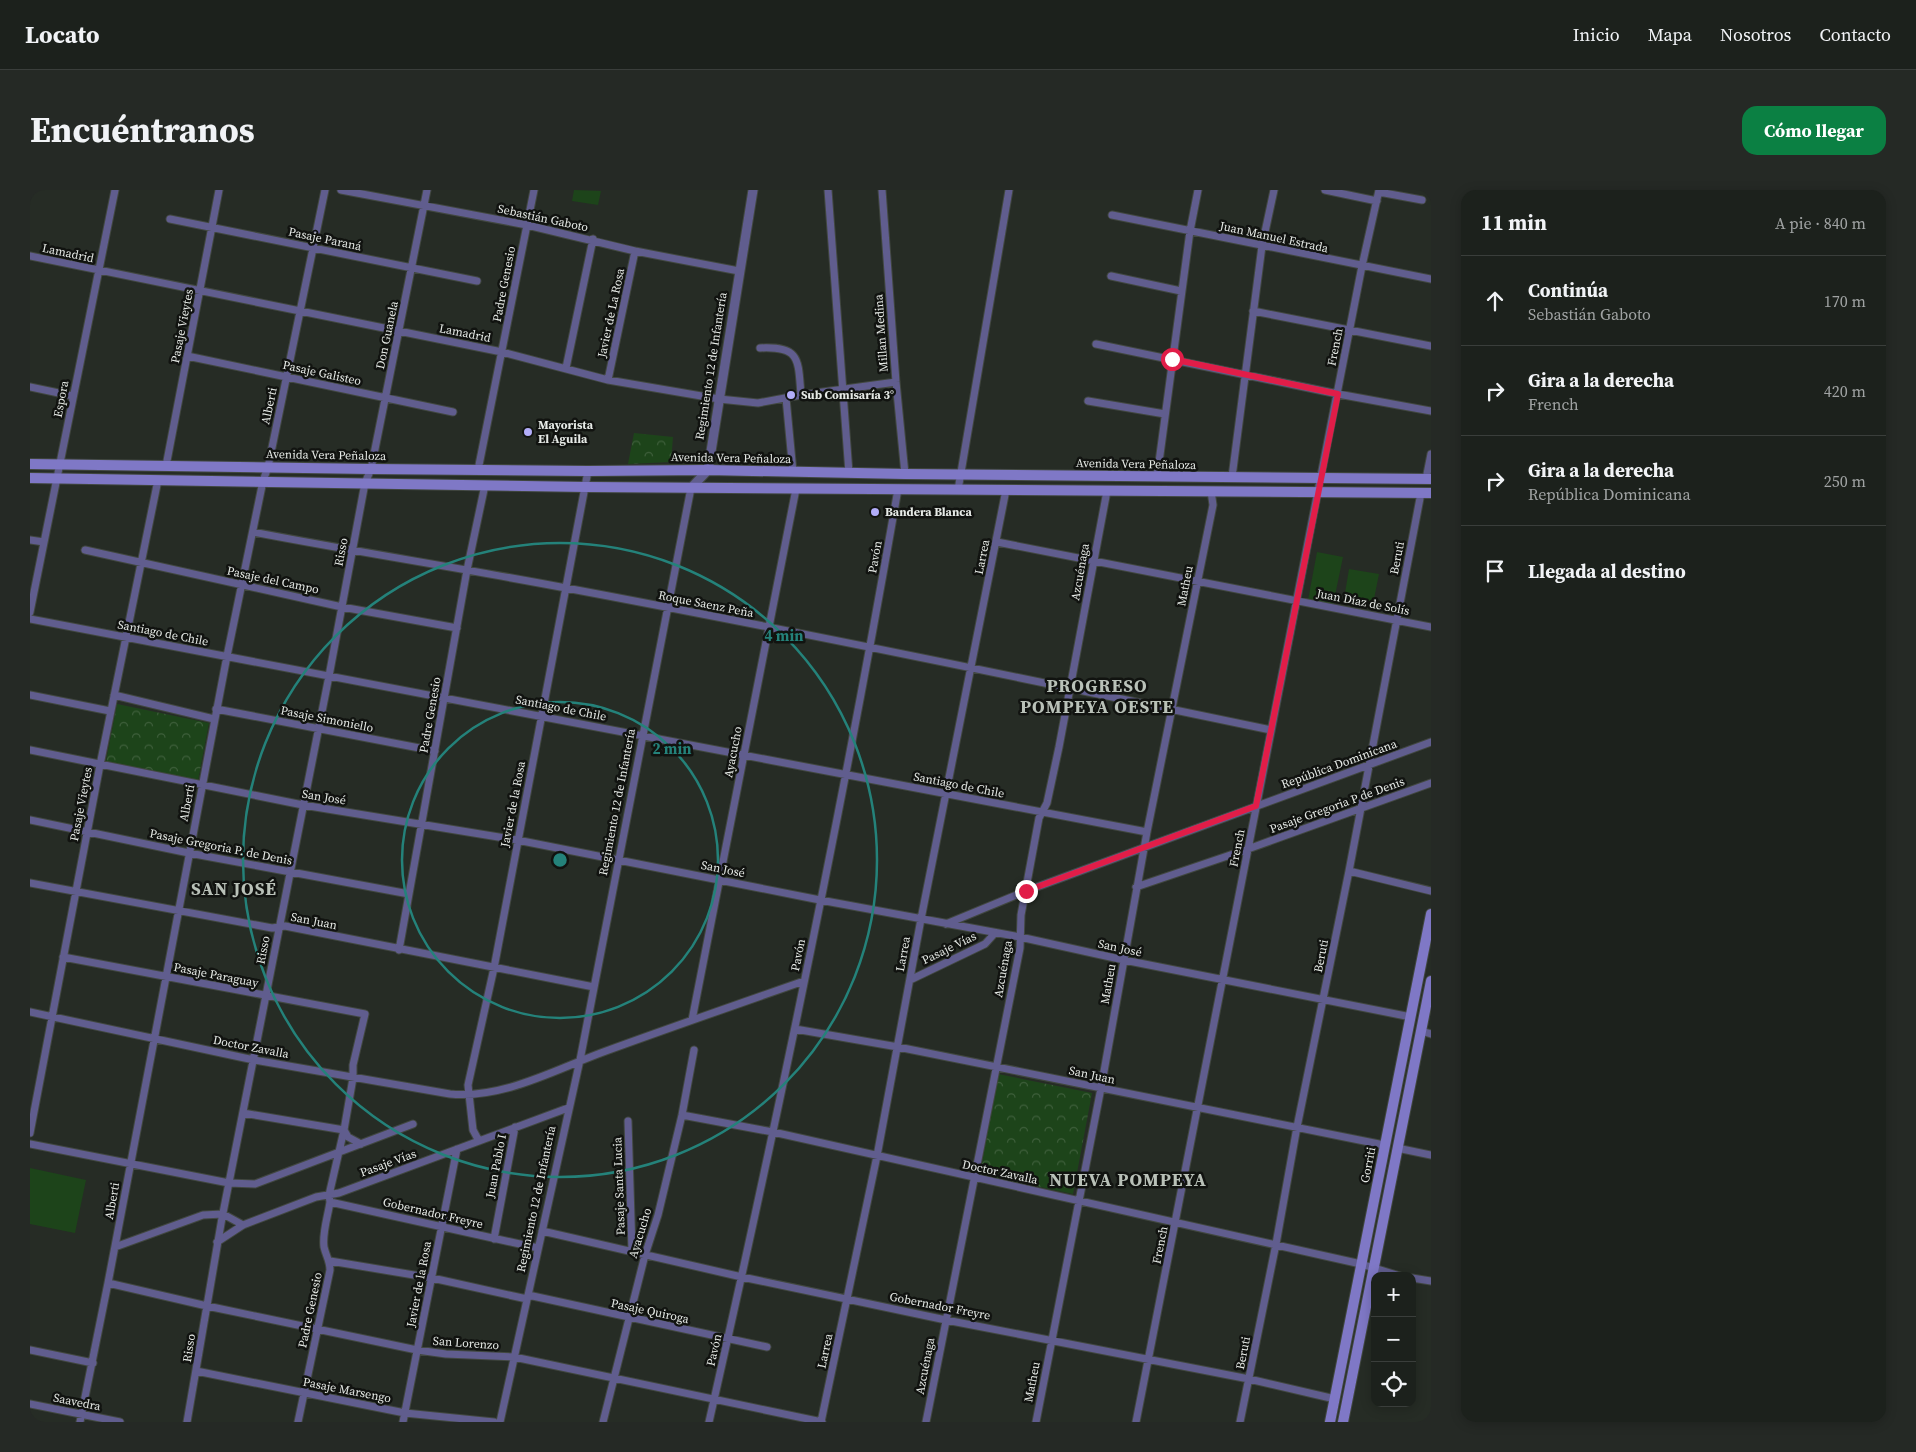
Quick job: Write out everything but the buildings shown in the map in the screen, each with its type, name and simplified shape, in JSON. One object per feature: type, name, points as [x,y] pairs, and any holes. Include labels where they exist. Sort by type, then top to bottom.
[{"type":"main road","name":"Avenida Vera Peñaloza","points":[[30,464],[1429,479]]},
{"type":"main road","points":[[30,478],[586,487],[1426,493]]},
{"type":"main road","name":"Gorriti","points":[[1330,1422],[1431,914]]},
{"type":"main road","name":"Gorriti","points":[[1343,1422],[1397,1148],[1426,1032],[1431,981]]},
{"type":"street","name":"Espora","points":[[30,612],[115,190]]},
{"type":"street","name":"Pasaje Vieytes","points":[[166,466],[219,190]]},
{"type":"street","name":"Alberti","points":[[81,1418],[226,656],[263,481],[268,467],[324,190]]},
{"type":"street","name":"Sebastián Gaboto","points":[[341,190],[527,225],[635,251],[739,271]]},
{"type":"street","name":"Don Guanela","points":[[366,483],[371,469],[428,190]]},
{"type":"street","name":"Padre Genesio","points":[[478,470],[534,190]]},
{"type":"street","name":"Regimiento 12 de Infantería","points":[[708,470],[753,190]]},
{"type":"street","points":[[828,190],[849,473]]},
{"type":"street","name":"Millan Medina","points":[[882,190],[896,382],[905,474]]},
{"type":"street","points":[[958,490],[1009,190]]},
{"type":"street","points":[[1157,477],[1181,291],[1198,190]]},
{"type":"street","points":[[1232,477],[1262,246],[1274,190]]},
{"type":"street","points":[[1325,190],[1377,201]]},
{"type":"street","points":[[1379,191],[1422,200]]},
{"type":"street","name":"French","points":[[1136,1422],[1224,980],[1256,806],[1362,266],[1379,191]]},
{"type":"street","name":"Juan Manuel Estrada","points":[[1112,215],[1431,279]]},
{"type":"street","name":"Pasaje Paraná","points":[[170,219],[477,281]]},
{"type":"street","points":[[566,368],[592,240]]},
{"type":"street","name":"Javier de La Rosa","points":[[608,380],[635,251]]},
{"type":"street","name":"Lamadrid","points":[[30,256],[502,352],[608,380],[718,399],[758,403],[896,382]]},
{"type":"street","points":[[1111,276],[1181,291]]},
{"type":"street","points":[[1253,311],[1431,346]]},
{"type":"street","points":[[1096,344],[1338,394],[1431,411]]},
{"type":"street","points":[[760,348],[783,348],[792,354],[798,363],[801,395]]},
{"type":"street","name":"Pasaje Galisteo","points":[[187,356],[453,412]]},
{"type":"street","points":[[30,387],[74,396]]},
{"type":"street","points":[[786,398],[792,472]]},
{"type":"street","points":[[1088,401],[1165,414]]},
{"type":"street","points":[[1429,479],[1431,454]]},
{"type":"street","points":[[691,488],[708,470]]},
{"type":"street","name":"Javier de la Rosa","points":[[479,1141],[472,1130],[468,1084],[494,968],[588,471]]},
{"type":"street","name":"Pasaje Vieytes","points":[[30,1133],[110,711],[158,480]]},
{"type":"street","name":"Risso","points":[[187,1422],[228,1183],[254,1060],[366,483]]},
{"type":"street","name":"Padre Genesio","points":[[399,950],[467,570],[485,485]]},
{"type":"street","name":"Regimiento 12 de Infantería","points":[[500,1422],[580,1060],[691,488]]},
{"type":"street","name":"Ayacucho","points":[[692,1020],[796,489]]},
{"type":"street","name":"Pavón","points":[[709,1422],[795,1029],[870,648],[898,490]]},
{"type":"street","name":"Larrea","points":[[821,1422],[877,1156],[921,919],[1006,490]]},
{"type":"street","name":"Azcuénaga","points":[[926,1422],[1020,948],[1020,929],[1039,818],[1047,803],[1071,688],[1107,491]]},
{"type":"street","name":"Matheu","points":[[1036,1422],[1101,1088],[1136,887],[1213,505],[1211,492]]},
{"type":"street","name":"Beruti","points":[[1240,1422],[1397,620],[1426,493]]},
{"type":"street","name":"Roque Saenz Peña","points":[[253,532],[566,588],[972,668],[1271,730]]},
{"type":"street","points":[[30,540],[44,542]]},
{"type":"street","name":"Juan Díaz de Solís","points":[[997,542],[1431,627]]},
{"type":"street","name":"Pasaje del Campo","points":[[85,550],[342,607],[457,628]]},
{"type":"street","name":"Santiago de Chile","points":[[30,619],[1147,832]]},
{"type":"street","points":[[30,695],[110,711]]},
{"type":"street","points":[[114,695],[214,719]]},
{"type":"street","name":"Pasaje Simoniello","points":[[216,709],[434,751]]},
{"type":"street","name":"República Dominicana","points":[[946,924],[1026,891],[1431,742]]},
{"type":"street","name":"San José","points":[[30,750],[202,786],[303,805],[517,840],[820,900],[1020,937],[1124,960],[1411,1017]]},
{"type":"street","name":"Pasaje Gregoria P de Denis","points":[[1136,887],[1248,850],[1431,783]]},
{"type":"street","name":"Pasaje Gregoria P. de Denis","points":[[30,820],[189,853],[409,894]]},
{"type":"street","points":[[1349,871],[1431,891]]},
{"type":"street","name":"San Juan","points":[[30,883],[272,928],[285,926],[594,987]]},
{"type":"street","name":"Pasaje Vías","points":[[910,980],[985,944],[995,933]]},
{"type":"street","name":"Pasaje Paraguay","points":[[63,957],[365,1014]]},
{"type":"street","points":[[469,1096],[506,1089],[580,1060],[804,981]]},
{"type":"street","name":"Doctor Zavalla","points":[[30,1012],[254,1060],[469,1096]]},
{"type":"street","name":"Padre Genesio","points":[[298,1422],[330,1270],[330,1261],[324,1249],[324,1240],[353,1078],[353,1066],[365,1014]]},
{"type":"street","name":"San Juan","points":[[795,1029],[898,1047],[1384,1145]]},
{"type":"street","name":"Ayacucho","points":[[603,1422],[628,1318],[658,1215],[682,1116],[694,1050]]},
{"type":"street","name":"Pasaje Vías","points":[[217,1242],[243,1225],[316,1197],[330,1199],[339,1193],[568,1108]]},
{"type":"street","points":[[243,1113],[344,1130],[348,1137],[361,1144]]},
{"type":"street","name":"Doctor Zavalla","points":[[682,1116],[773,1132],[1276,1244],[1387,1272]]},
{"type":"street","name":"Pasaje Santa Lucia","points":[[628,1121],[632,1250]]},
{"type":"street","points":[[30,1144],[228,1183],[255,1184],[413,1124]]},
{"type":"street","name":"Juan Pablo I","points":[[494,1239],[515,1127]]},
{"type":"street","points":[[1397,1148],[1431,1155]]},
{"type":"street","name":"Javier de la Rosa","points":[[403,1422],[456,1150]]},
{"type":"street","name":"Gobernador Freyre","points":[[330,1199],[538,1248]]},
{"type":"street","points":[[115,1247],[204,1214],[223,1214],[243,1225]]},
{"type":"street","name":"Gobernador Freyre","points":[[542,1231],[632,1250],[645,1255],[742,1277],[946,1320],[1249,1379],[1335,1399]]},
{"type":"street","name":"Pasaje Quiroga","points":[[330,1261],[432,1278],[767,1347]]},
{"type":"street","points":[[1416,1279],[1431,1281]]},
{"type":"street","name":"San Lorenzo","points":[[108,1283],[417,1350],[446,1354],[514,1357],[821,1422]]},
{"type":"street","points":[[30,1350],[92,1363]]},
{"type":"street","name":"Pasaje Marsengo","points":[[196,1371],[404,1413],[494,1422]]},
{"type":"street","name":"Saavedra","points":[[30,1404],[81,1418],[120,1422]]},
{"type":"green space","points":[[574,190],[601,191],[598,205],[572,201]]},
{"type":"green space","points":[[634,433],[673,437],[671,462],[628,464]]},
{"type":"green space","points":[[1317,552],[1343,557],[1333,605],[1308,600]]},
{"type":"green space","points":[[1349,569],[1379,574],[1373,604],[1344,599]]},
{"type":"green space","points":[[117,704],[209,723],[198,781],[106,761]]},
{"type":"green space","points":[[998,1074],[1092,1093],[1073,1194],[980,1174]]},
{"type":"green space","points":[[30,1168],[86,1180],[75,1233],[30,1224]]},
{"type":"place","name":"Sub Comisaría 3°","points":[[791,395]]},
{"type":"place","name":"Mayorista El Aguila","points":[[528,432]]},
{"type":"place","name":"Bandera Blanca","points":[[875,512]]},
{"type":"district","name":"PROGRESO POMPEYA OESTE","points":[[1097,696]]},
{"type":"district","name":"SAN JOSÉ","points":[[234,889]]},
{"type":"district","name":"NUEVA POMPEYA","points":[[1128,1180]]},
{"type":"route","points":[[1026,891],[1256,806],[1338,394],[1172,359]]}]
